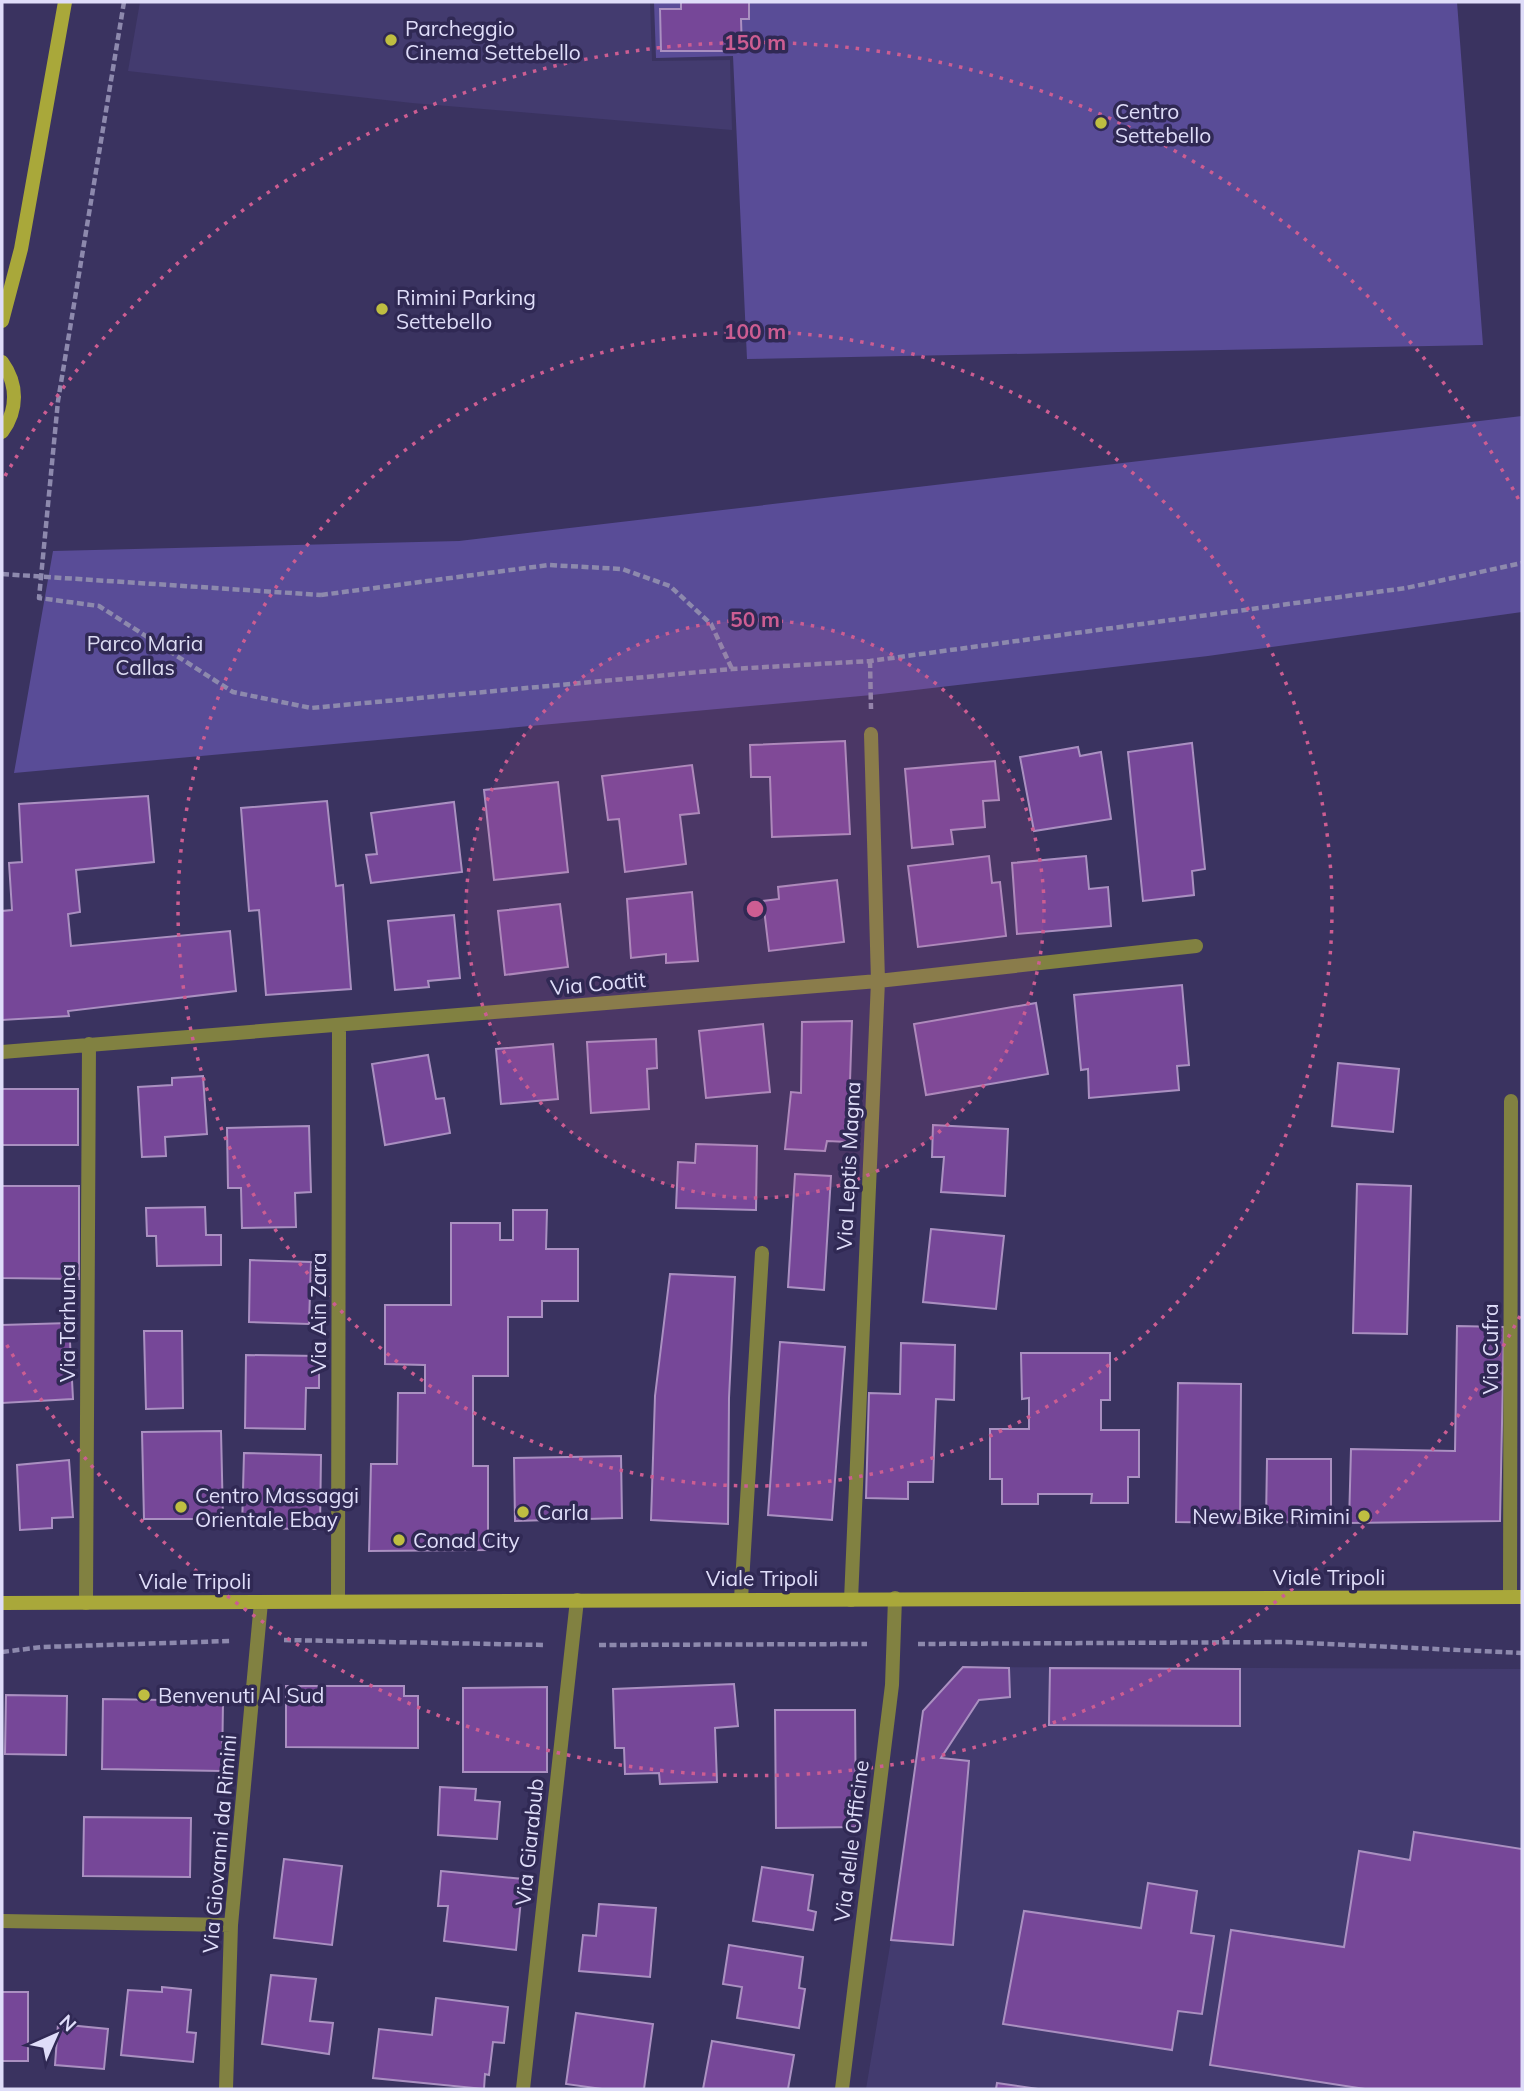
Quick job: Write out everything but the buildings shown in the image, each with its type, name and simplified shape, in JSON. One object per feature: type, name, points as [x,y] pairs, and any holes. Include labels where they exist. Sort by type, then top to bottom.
[{"type":"street","points":[[2,321],[21,249],[65,2]]},
{"type":"street","points":[[2,362],[9,373],[14,394],[12,415],[2,432]]},
{"type":"street","name":"Via Leptis Magna","points":[[851,1600],[878,981],[871,734]]},
{"type":"street","name":"Via Coatit","points":[[2,1052],[878,981],[1196,946]]},
{"type":"street","name":"Via Ain Zara","points":[[338,1601],[339,1026]]},
{"type":"street","name":"Via Tarhuna","points":[[86,1603],[89,1044]]},
{"type":"street","name":"Via Cufra","points":[[1511,1101],[1516,1597]]},
{"type":"street","points":[[741,1599],[762,1253]]},
{"type":"street","name":"Viale Tripoli","points":[[2,1603],[1516,1597]]},
{"type":"street","name":"Via delle Officine","points":[[842,2089],[892,1685],[895,1598]]},
{"type":"street","name":"Via Giarabub","points":[[523,2089],[577,1600]]},
{"type":"street","name":"Via Giovanni da Rimini","points":[[226,2089],[231,1925],[261,1602]]},
{"type":"street","points":[[2,1922],[231,1925]]},
{"type":"path","points":[[124,2],[58,401],[39,598],[99,606],[233,692],[311,708],[732,669],[870,661],[1406,588],[1522,563]]},
{"type":"path","points":[[2,574],[321,595],[549,565],[622,569],[670,586],[711,624],[732,669]]},
{"type":"path","points":[[870,661],[871,734]]},
{"type":"path","points":[[2,1652],[42,1647],[258,1640],[572,1646],[1286,1642],[1522,1653]]},
{"type":"shaded area","name":"Parcheggio Cinema Settebello","points":[[140,2],[650,2],[652,61],[730,60],[732,130],[412,103],[128,71]]},
{"type":"shaded area","points":[[963,1667],[1522,1669],[1522,2089],[866,2089],[891,1940]]},
{"type":"green space","name":"Centro Settebello","points":[[654,2],[1457,2],[1483,345],[747,359],[733,56],[656,58]]},
{"type":"green space","name":"Parco Maria Callas","points":[[1522,416],[1522,612],[1208,656],[872,695],[14,773],[53,551],[459,541]]},
{"type":"place","name":"Parcheggio Cinema Settebello","points":[[391,40]]},
{"type":"place","name":"Centro Settebello","points":[[1101,123]]},
{"type":"place","name":"Rimini Parking Settebello","points":[[382,309]]},
{"type":"place","name":"Centro Massaggi Orientale Ebay","points":[[181,1507]]},
{"type":"place","name":"Carla","points":[[523,1512]]},
{"type":"place","name":"New Bike Rimini","points":[[1364,1516]]},
{"type":"place","name":"Conad City","points":[[399,1540]]},
{"type":"place","name":"Benvenuti Al Sud","points":[[144,1695]]}]
